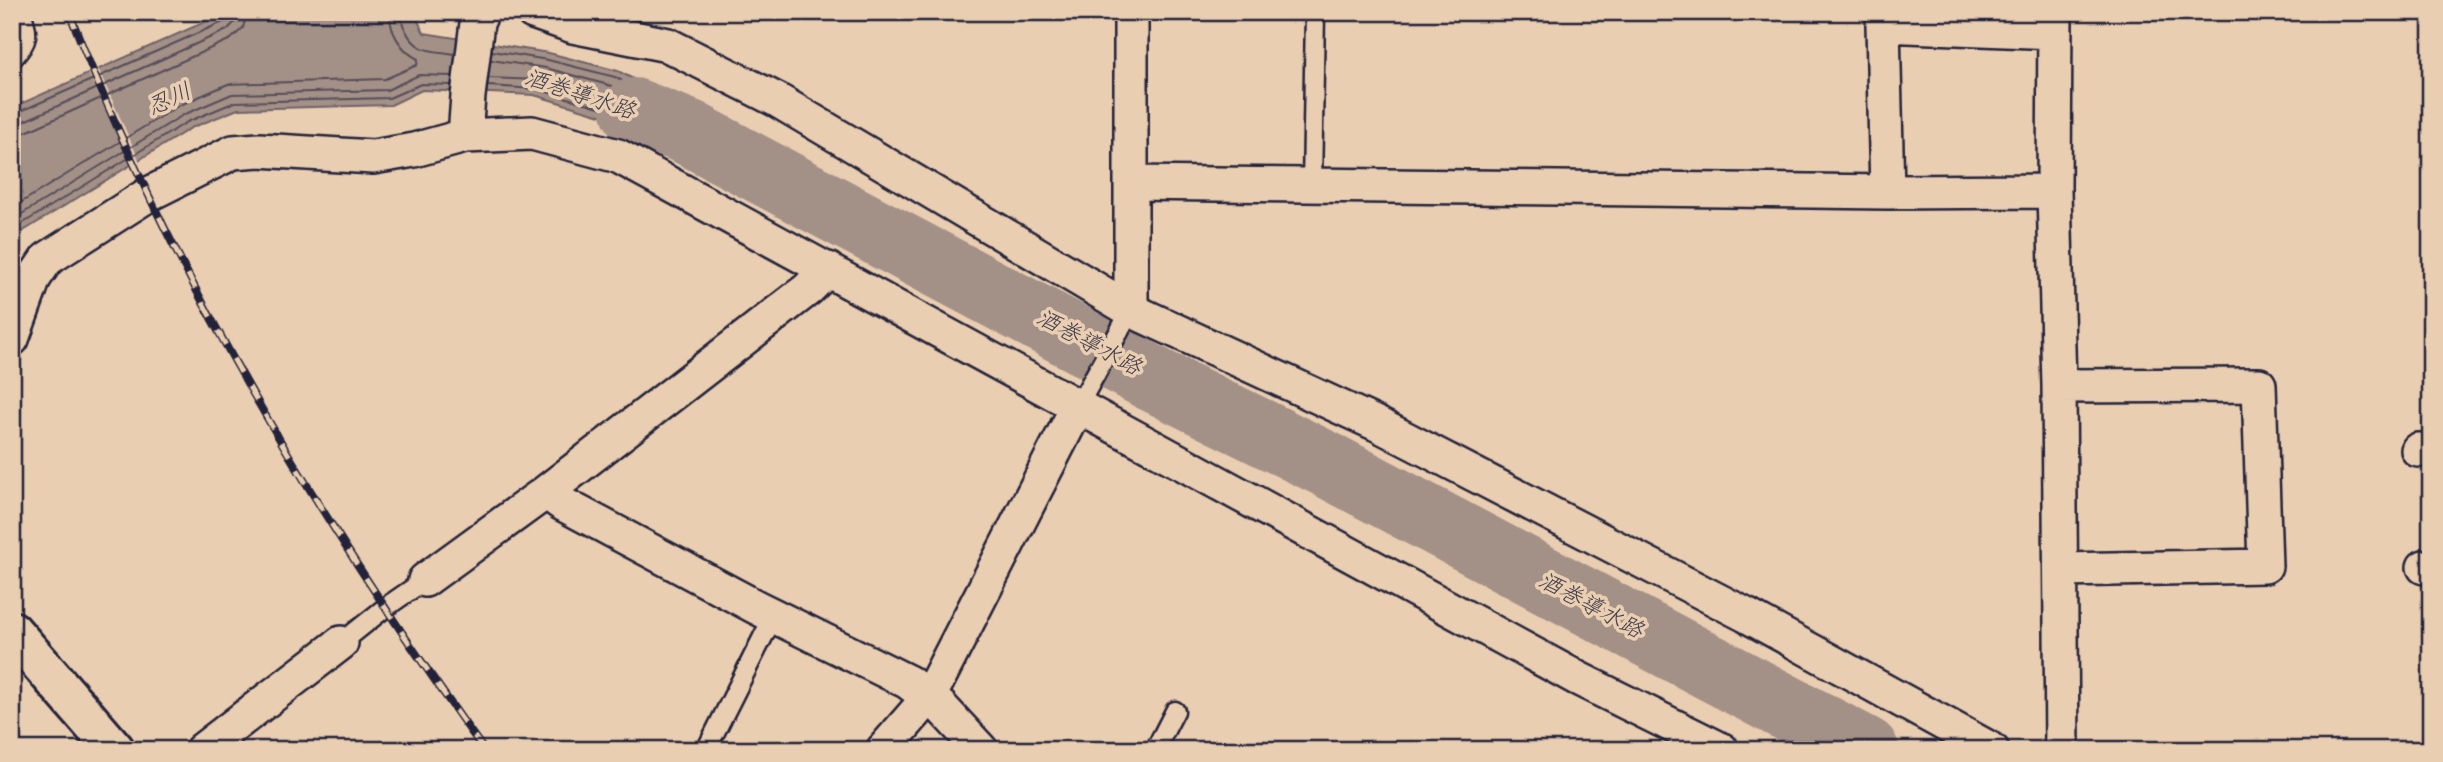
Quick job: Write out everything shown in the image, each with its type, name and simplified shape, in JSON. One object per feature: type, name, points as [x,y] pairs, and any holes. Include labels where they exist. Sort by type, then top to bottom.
[{"type":"street","points":[[533,12],[573,26],[667,44],[777,100],[1126,321],[1390,430],[1746,615],[1992,750]]},
{"type":"street","points":[[1126,321],[1131,183],[1131,12]]},
{"type":"street","points":[[465,136],[480,18]]},
{"type":"street","points":[[1887,192],[1883,25],[2054,22],[2062,750]]},
{"type":"street","points":[[12,339],[34,278],[47,259],[149,194],[233,152],[259,150],[373,157],[414,150],[465,136],[532,133],[618,156],[828,269],[1085,396],[1577,678],[1722,750]]},
{"type":"street","points":[[1131,183],[1887,192],[2054,191]]},
{"type":"street","points":[[425,580],[546,492],[808,289],[828,269]]},
{"type":"street","points":[[2059,386],[2259,385],[2265,566],[2061,570]]},
{"type":"street","points":[[883,750],[929,696],[1085,396]]},
{"type":"street","points":[[546,492],[561,503],[774,615],[908,682],[929,696],[981,750]]},
{"type":"street","points":[[12,631],[115,750]]},
{"type":"street","points":[[202,750],[341,643]]},
{"type":"lane","points":[[12,59],[24,47],[26,38],[27,30],[21,12]]},
{"type":"lane","points":[[1312,185],[1315,13]]},
{"type":"lane","points":[[1085,396],[1126,321]]},
{"type":"lane","points":[[341,643],[425,580]]},
{"type":"lane","points":[[706,750],[774,615]]},
{"type":"lane","points":[[1155,750],[1175,710]]},
{"type":"water","name":"忍川","points":[[227,12],[417,12],[415,15],[424,33],[549,53],[618,71],[687,107],[684,118],[686,122],[717,147],[680,136],[672,136],[667,144],[604,116],[534,95],[422,90],[391,105],[238,109],[191,128],[12,238],[12,111],[18,105]]},
{"type":"pier","points":[[97,66],[140,162],[131,167],[87,70]]},
{"type":"waterway","name":"酒巻導水路","points":[[634,111],[688,132],[1155,380],[1328,465],[1866,750]]},
{"type":"railway","points":[[69,12],[154,206],[253,394],[364,575],[484,750]]}]
